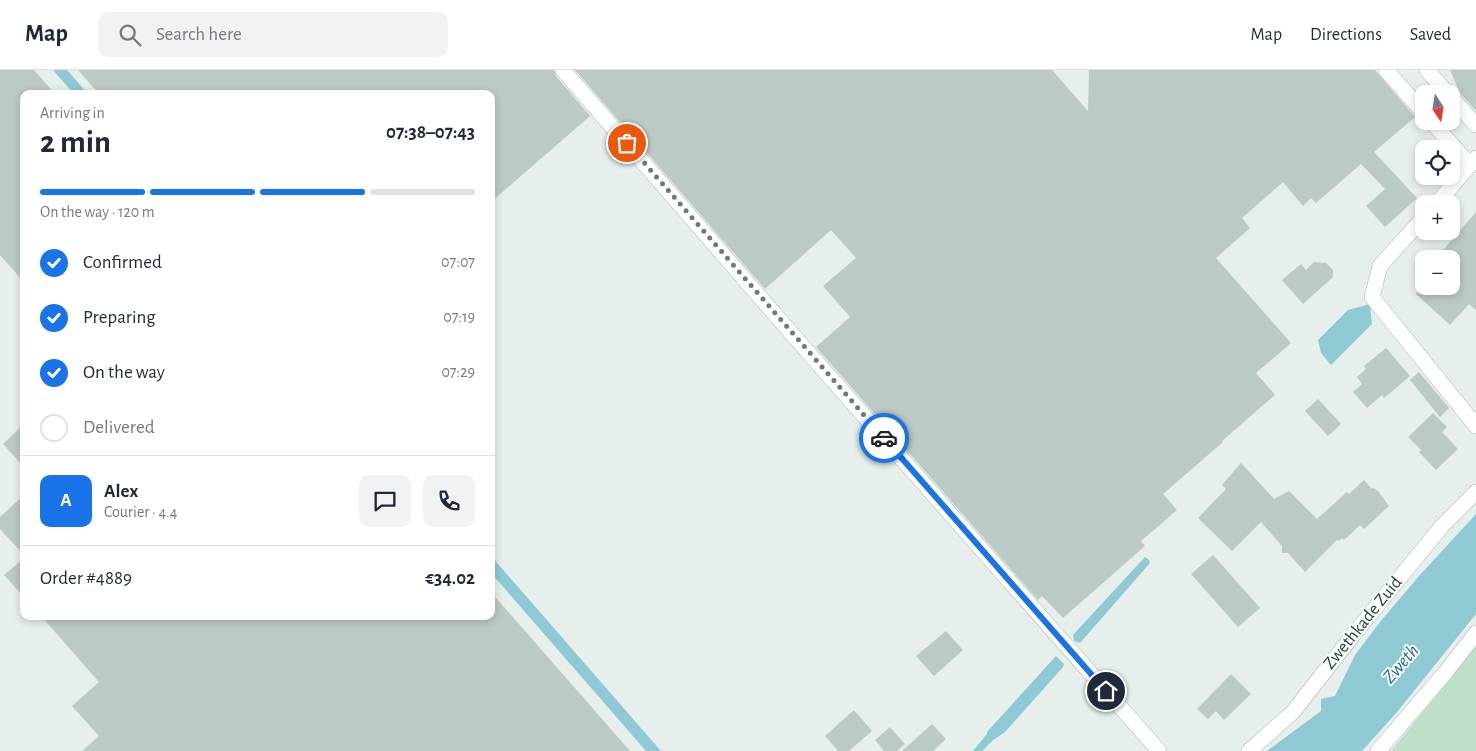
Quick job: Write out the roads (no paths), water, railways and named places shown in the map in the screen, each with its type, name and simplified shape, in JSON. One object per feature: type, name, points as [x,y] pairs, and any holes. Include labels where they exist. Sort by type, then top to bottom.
[{"type":"street","points":[[564,70],[792,334],[1159,751]]},
{"type":"street","points":[[1386,70],[1415,103]]},
{"type":"street","points":[[1427,70],[1440,85]]},
{"type":"street","points":[[1460,107],[1476,126]]},
{"type":"street","points":[[1440,130],[1473,162],[1444,195]]},
{"type":"street","points":[[1415,227],[1380,266],[1372,297],[1476,426]]},
{"type":"street","name":"Zwethkade Zuid","points":[[1249,751],[1293,712],[1353,634],[1442,526],[1476,492]]},
{"type":"street","points":[[1378,751],[1445,673],[1476,633]]},
{"type":"water","points":[[53,70],[67,70],[84,90],[70,90]]},
{"type":"water","points":[[1370,304],[1372,324],[1331,365],[1321,353],[1318,340],[1348,310]]},
{"type":"water","name":"Zweth","points":[[1476,514],[1476,614],[1397,712],[1362,751],[1267,751],[1321,711],[1321,699],[1335,696],[1355,655],[1380,622]]},
{"type":"water","points":[[1145,557],[1150,563],[1080,643],[1074,641],[1073,635]]},
{"type":"water","points":[[495,561],[661,751],[646,751],[495,578]]},
{"type":"water","points":[[1056,656],[1064,664],[1063,667],[1005,732],[982,751],[973,751],[987,732]]}]
